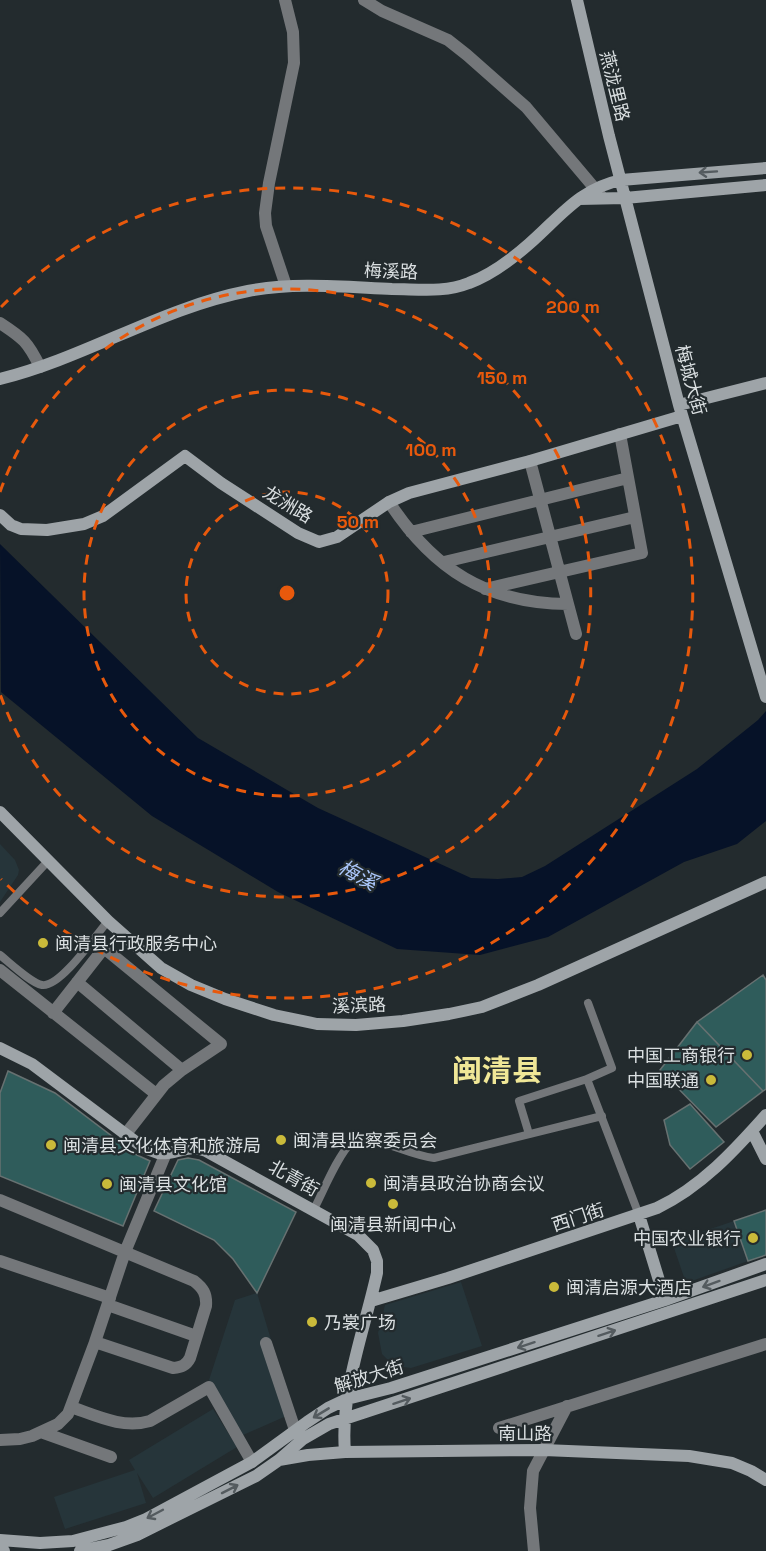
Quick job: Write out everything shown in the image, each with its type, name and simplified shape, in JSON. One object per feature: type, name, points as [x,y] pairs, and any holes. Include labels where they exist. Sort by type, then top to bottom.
[{"type":"street","points":[[285,0],[293,32],[294,63],[267,191],[265,213],[266,226],[286,286]]},
{"type":"street","points":[[364,0],[382,11],[448,40],[462,51],[526,107],[604,199]]},
{"type":"street","name":"燕泷里路","points":[[577,0],[621,180]]},
{"type":"street","points":[[621,180],[766,168]]},
{"type":"street","name":"梅溪路","points":[[0,380],[40,367],[184,308],[235,294],[286,286],[430,290],[458,287],[484,276],[519,253],[577,198],[594,188],[621,180]]},
{"type":"street","name":"梅城大街","points":[[621,180],[681,411],[766,697]]},
{"type":"street","points":[[577,198],[625,198],[766,185]]},
{"type":"street","points":[[0,323],[29,345],[40,367]]},
{"type":"street","name":"龙洲路","points":[[0,514],[11,525],[21,529],[47,530],[84,524],[103,516],[184,456],[298,533],[319,542],[337,537],[389,502],[409,493],[620,434],[766,383]]},
{"type":"street","points":[[485,589],[642,553],[620,434]]},
{"type":"street","points":[[530,461],[576,634]]},
{"type":"street","points":[[411,532],[628,478]]},
{"type":"street","points":[[389,502],[411,532],[468,581],[508,598],[568,604]]},
{"type":"street","points":[[444,562],[635,517]]},
{"type":"street","name":"溪滨路","points":[[0,814],[108,921],[175,978],[206,992],[293,1019],[317,1024],[356,1025],[403,1021],[449,1014],[489,1004],[538,985],[766,882]]},
{"type":"street","points":[[53,1012],[104,948],[222,1044],[182,1070],[156,1094],[125,1135]]},
{"type":"street","points":[[0,970],[156,1094]]},
{"type":"street","points":[[77,982],[182,1070]]},
{"type":"street","points":[[0,1041],[125,1135],[149,1149],[166,1153],[125,1252],[71,1407],[64,1419],[41,1432],[20,1439],[0,1440]]},
{"type":"street","points":[[0,1048],[32,1064]]},
{"type":"street","name":"西门街","points":[[371,1301],[639,1215],[674,1200],[733,1152],[766,1115]]},
{"type":"street","points":[[752,1131],[766,1159]]},
{"type":"street","name":"北青街","points":[[166,1153],[190,1147],[206,1150],[358,1235],[373,1250],[377,1261],[377,1274],[347,1400],[344,1419],[345,1452]]},
{"type":"street","points":[[0,1200],[194,1281],[207,1298],[187,1364],[180,1367],[173,1368],[95,1342]]},
{"type":"street","points":[[639,1215],[665,1300]]},
{"type":"street","points":[[0,1261],[196,1336]]},
{"type":"street","name":"解放大街","points":[[0,1540],[13,1546],[56,1543],[107,1534],[146,1519],[252,1462],[328,1408],[347,1400],[665,1300],[766,1264]]},
{"type":"street","name":"解放大街","points":[[80,1551],[109,1545],[146,1531],[256,1476],[315,1430],[766,1280]]},
{"type":"street","points":[[266,1343],[295,1430]]},
{"type":"street","points":[[499,1428],[766,1344]]},
{"type":"street","points":[[71,1407],[119,1423],[139,1424],[150,1421],[209,1387],[252,1462]]},
{"type":"street","points":[[534,1551],[530,1508],[531,1481],[536,1463],[567,1406]]},
{"type":"street","points":[[41,1432],[111,1457]]},
{"type":"street","name":"南山路","points":[[279,1460],[345,1452],[544,1450],[712,1458],[741,1466],[766,1480]]},
{"type":"lane","points":[[0,913],[48,861]]},
{"type":"lane","points":[[0,955],[37,983],[49,985],[61,978],[108,921]]},
{"type":"lane","points":[[529,1134],[519,1101],[612,1068],[588,1003]]},
{"type":"lane","points":[[587,1078],[639,1215]]},
{"type":"lane","points":[[314,1209],[342,1156],[351,1143],[357,1139],[364,1138],[434,1158],[602,1116]]},
{"type":"shaded area","points":[[0,844],[15,860],[19,870],[0,902]]},
{"type":"shaded area","points":[[734,1221],[748,1261],[686,1283],[672,1242]]},
{"type":"shaded area","points":[[461,1282],[482,1346],[411,1368],[396,1366],[382,1354],[378,1333],[385,1305]]},
{"type":"shaded area","points":[[257,1293],[293,1413],[243,1435],[209,1380],[235,1300]]},
{"type":"shaded area","points":[[213,1409],[237,1447],[153,1498],[137,1473],[146,1503],[65,1529],[54,1497],[135,1470],[129,1460]]},
{"type":"water","name":"梅溪","points":[[0,544],[198,738],[318,808],[471,878],[522,877],[545,866],[697,769],[766,711],[766,821],[737,844],[684,862],[548,937],[480,955],[397,949],[278,892],[152,816],[1,692]]},
{"type":"building","name":"中国工商银行","points":[[763,975],[766,980],[766,1089],[763,1091],[697,1022]]},
{"type":"building","name":"中国联通","points":[[697,1022],[763,1091],[716,1127],[660,1070]]},
{"type":"building","points":[[8,1071],[55,1093],[137,1155],[150,1161],[123,1226],[0,1176],[0,1093]]},
{"type":"building","points":[[690,1104],[724,1142],[690,1169],[670,1145],[664,1120]]},
{"type":"building","points":[[188,1158],[199,1160],[296,1212],[257,1293],[233,1259],[214,1240],[154,1211],[178,1160]]},
{"type":"building","name":"中国农业银行","points":[[766,1210],[766,1255],[748,1261],[734,1221]]},
{"type":"place","name":"闽清县行政服务中心","points":[[43,943]]},
{"type":"place","name":"中国工商银行","points":[[747,1055]]},
{"type":"place","name":"中国联通","points":[[711,1080]]},
{"type":"place","name":"闽清县监察委员会","points":[[281,1140]]},
{"type":"place","name":"闽清县文化体育和旅游局","points":[[51,1145]]},
{"type":"place","name":"闽清县政治协商会议","points":[[371,1183]]},
{"type":"place","name":"闽清县文化馆","points":[[107,1184]]},
{"type":"place","name":"闽清县新闻中心","points":[[393,1204]]},
{"type":"place","name":"中国农业银行","points":[[753,1238]]},
{"type":"place","name":"闽清启源大酒店","points":[[554,1287]]},
{"type":"place","name":"乃裳广场","points":[[312,1322]]},
{"type":"district","name":"闽清县","points":[[497,1070]]}]
